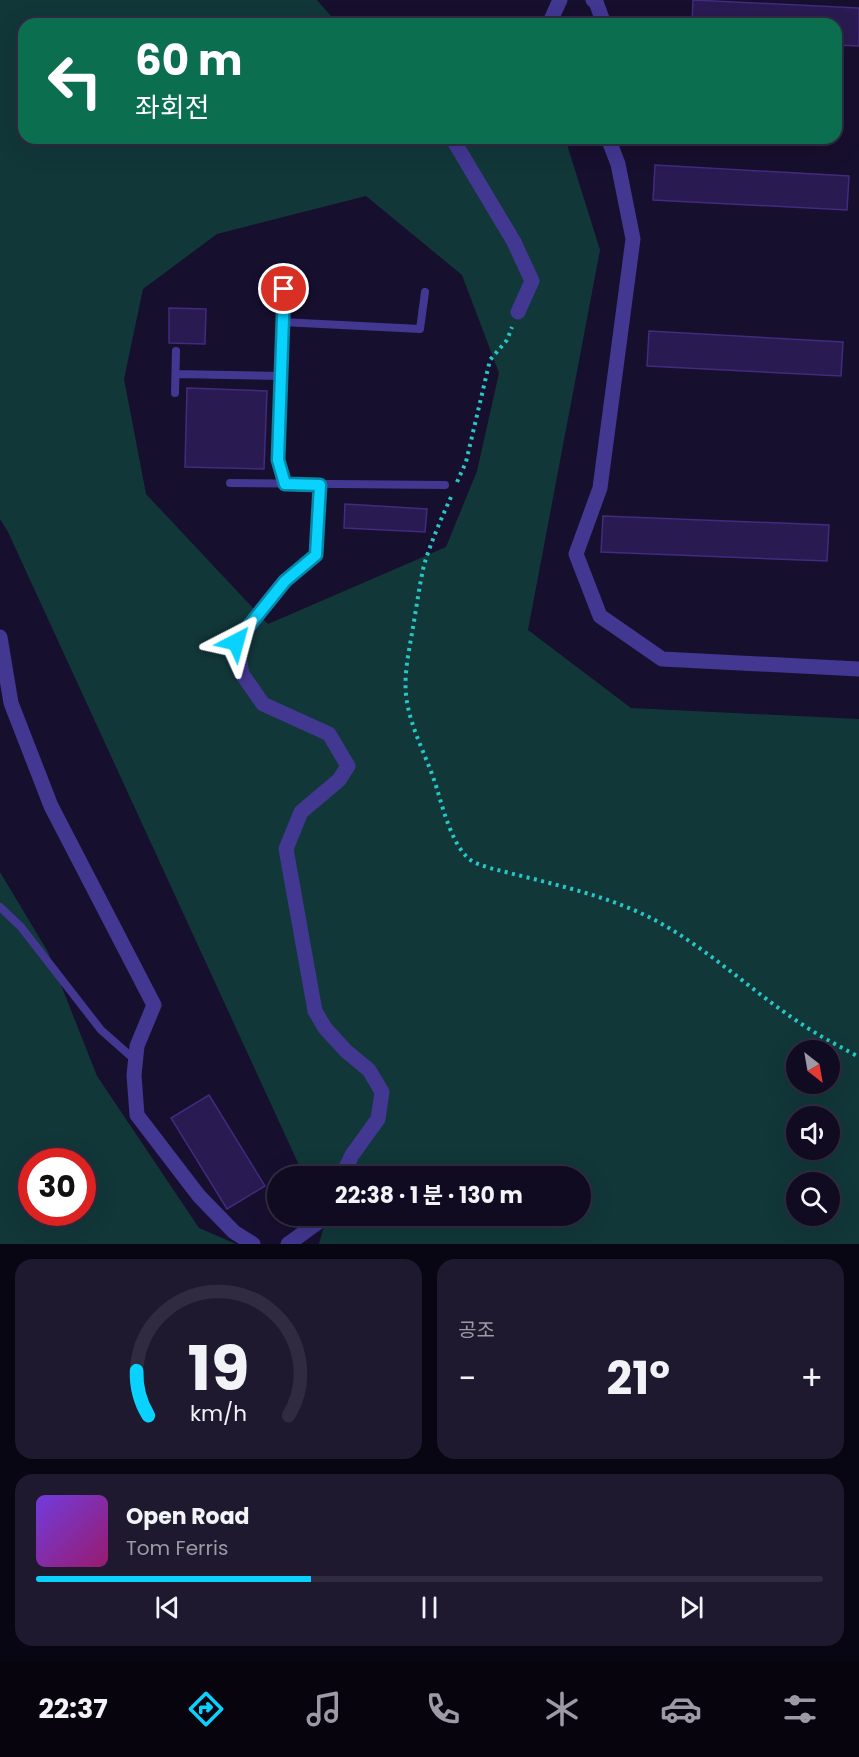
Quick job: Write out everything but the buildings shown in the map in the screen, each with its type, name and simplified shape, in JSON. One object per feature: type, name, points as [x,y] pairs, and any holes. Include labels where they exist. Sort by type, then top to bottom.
[{"type":"street","points":[[552,18],[560,0]]},
{"type":"street","points":[[593,0],[597,2],[602,18]]},
{"type":"street","points":[[456,144],[514,242],[531,281],[518,312]]},
{"type":"street","points":[[610,144],[618,165],[633,239],[600,488],[576,554],[600,616],[662,659],[859,669]]},
{"type":"street","points":[[285,581],[236,642],[242,674],[263,704],[329,734],[348,766],[339,780],[301,812],[286,849],[315,1011],[325,1028],[346,1051],[369,1070],[382,1092],[378,1119],[347,1166]]},
{"type":"street","points":[[0,637],[11,703],[51,806],[154,1005],[137,1046],[134,1075],[137,1115],[199,1196],[234,1232],[254,1244]]},
{"type":"street","points":[[288,1244],[313,1226]]},
{"type":"lane","points":[[284,289],[278,460],[285,484]]},
{"type":"lane","points":[[282,322],[420,329],[424,292]]},
{"type":"lane","points":[[175,393],[176,351]]},
{"type":"lane","points":[[176,374],[280,376]]},
{"type":"lane","points":[[230,483],[445,485]]},
{"type":"lane","points":[[285,581],[316,555],[320,485]]},
{"type":"lane","points":[[0,907],[21,927],[101,1030],[135,1060]]},
{"type":"path","points":[[518,312],[507,340],[490,360],[466,462],[432,542],[424,567],[407,665],[405,687],[409,712],[455,840],[465,856],[477,864],[597,897],[650,918],[716,959],[799,1023],[859,1057]]},
{"type":"green space","points":[[0,0],[317,0],[333,18],[18,18],[18,144],[567,144],[600,250],[528,630],[631,708],[859,719],[859,1244],[319,1244],[324,1226],[591,1226],[591,1166],[299,1166],[8,532],[0,519]],"holes":[[[366,196],[462,275],[499,373],[477,471],[446,547],[268,624],[146,494],[124,379],[143,289],[217,234]]]},
{"type":"green space","points":[[0,872],[48,952],[97,1076],[199,1228],[236,1244],[0,1244]]},
{"type":"route","points":[[236,642],[285,581],[316,555],[320,485],[285,484],[278,460],[284,289]]}]
